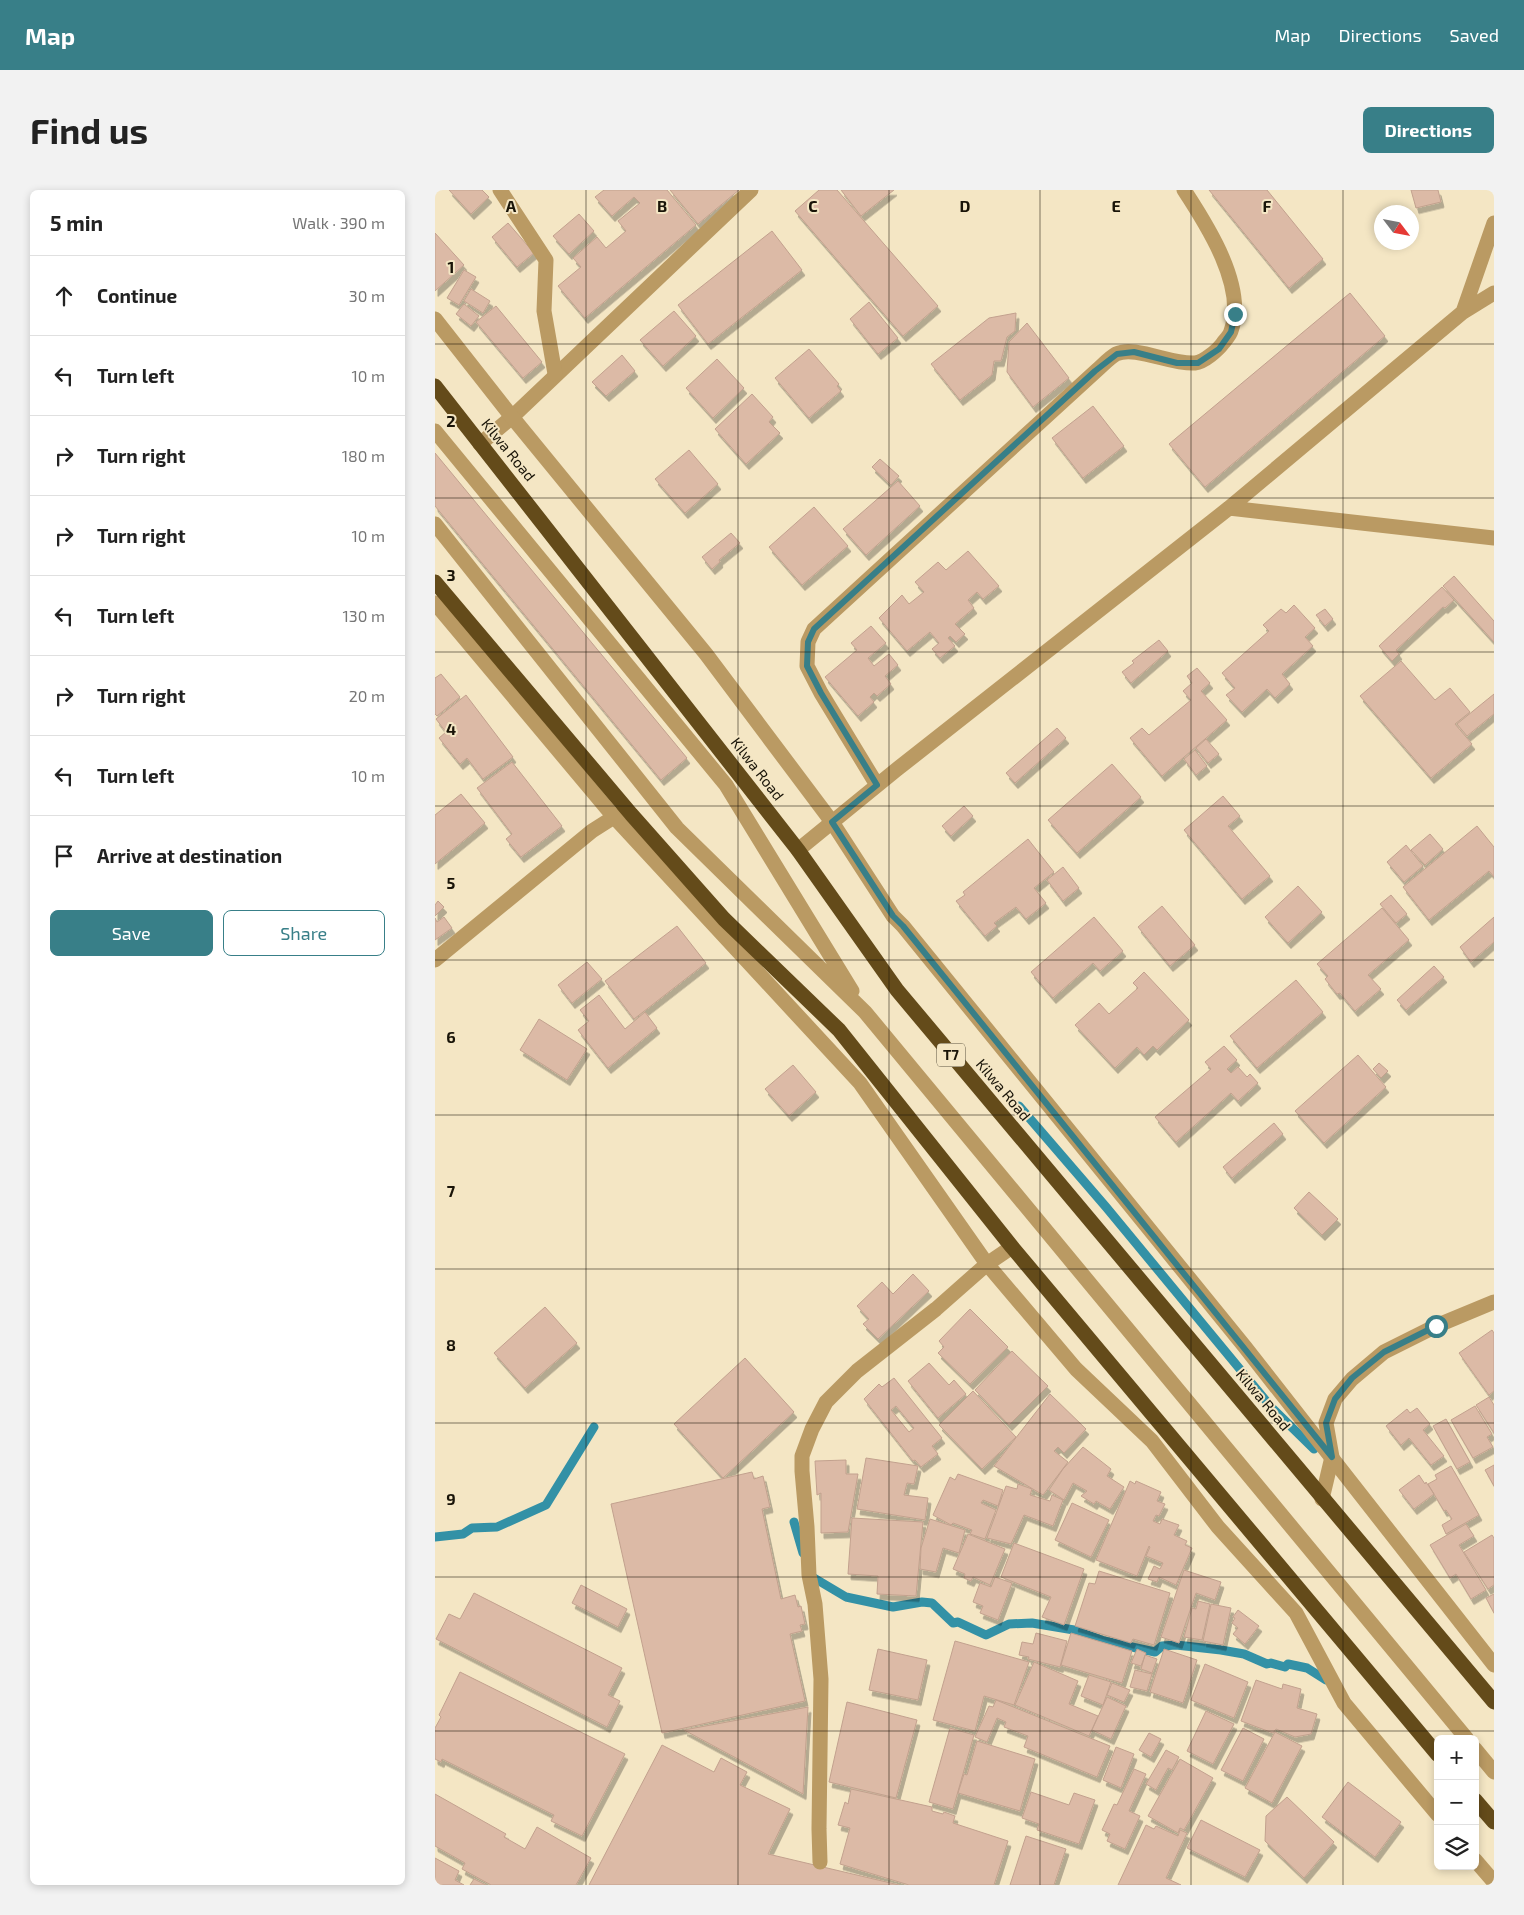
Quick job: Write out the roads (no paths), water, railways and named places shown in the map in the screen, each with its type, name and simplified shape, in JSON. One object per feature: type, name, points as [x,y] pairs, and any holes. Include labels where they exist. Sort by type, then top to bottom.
[{"type":"highway","name":"Kilwa Road","points":[[435,386],[798,850],[897,990],[1494,1702]]},
{"type":"highway","points":[[435,582],[631,814],[724,919],[839,1030],[1012,1247],[1434,1750]]},
{"type":"highway","points":[[1479,1805],[1494,1822]]},
{"type":"street","points":[[500,190],[546,260],[544,311],[555,374]]},
{"type":"street","points":[[480,444],[512,417],[555,374],[751,190]]},
{"type":"street","points":[[877,785],[821,693],[807,666],[808,642],[814,629],[1095,371],[1117,354],[1134,352],[1177,363],[1198,363],[1219,349],[1231,332],[1235,314],[1230,275],[1209,229],[1184,190]]},
{"type":"street","points":[[1463,312],[1494,223]]},
{"type":"street","points":[[798,850],[877,785],[1229,508],[1463,312],[1494,293]]},
{"type":"street","points":[[435,319],[512,417],[706,654],[832,822],[893,916],[1332,1457],[1494,1665]]},
{"type":"street","points":[[435,431],[726,785],[865,1012]]},
{"type":"street","points":[[1229,508],[1494,538]]},
{"type":"street","points":[[435,524],[677,828],[865,1012],[1464,1735]]},
{"type":"street","points":[[435,603],[614,817],[860,1083],[987,1264],[1076,1369],[1152,1441],[1218,1527],[1297,1613],[1344,1703],[1434,1810]]},
{"type":"street","points":[[435,960],[591,831],[614,817],[631,814]]},
{"type":"street","points":[[820,1862],[821,1679],[815,1604],[809,1575],[802,1471],[803,1456],[811,1429],[826,1402],[857,1371],[936,1309],[987,1264],[1012,1247]]},
{"type":"street","points":[[1322,1499],[1332,1457],[1326,1423],[1335,1399],[1352,1378],[1384,1352],[1436,1326],[1494,1302]]},
{"type":"street","points":[[1479,1754],[1494,1772]]},
{"type":"street","points":[[1479,1865],[1494,1882]]},
{"type":"waterway","points":[[1019,1106],[1106,1207],[1272,1408],[1314,1449]]},
{"type":"waterway","points":[[435,1537],[463,1534],[472,1528],[497,1527],[546,1505],[594,1427]]},
{"type":"waterway","points":[[794,1522],[803,1553]]},
{"type":"waterway","points":[[809,1575],[846,1597],[893,1607],[922,1602],[932,1603],[953,1623],[958,1622],[986,1635],[1009,1624],[1032,1623],[1074,1630],[1104,1641],[1155,1652],[1162,1646],[1176,1645],[1244,1654],[1267,1664],[1271,1663],[1285,1667],[1288,1664],[1307,1668],[1326,1680]]}]
